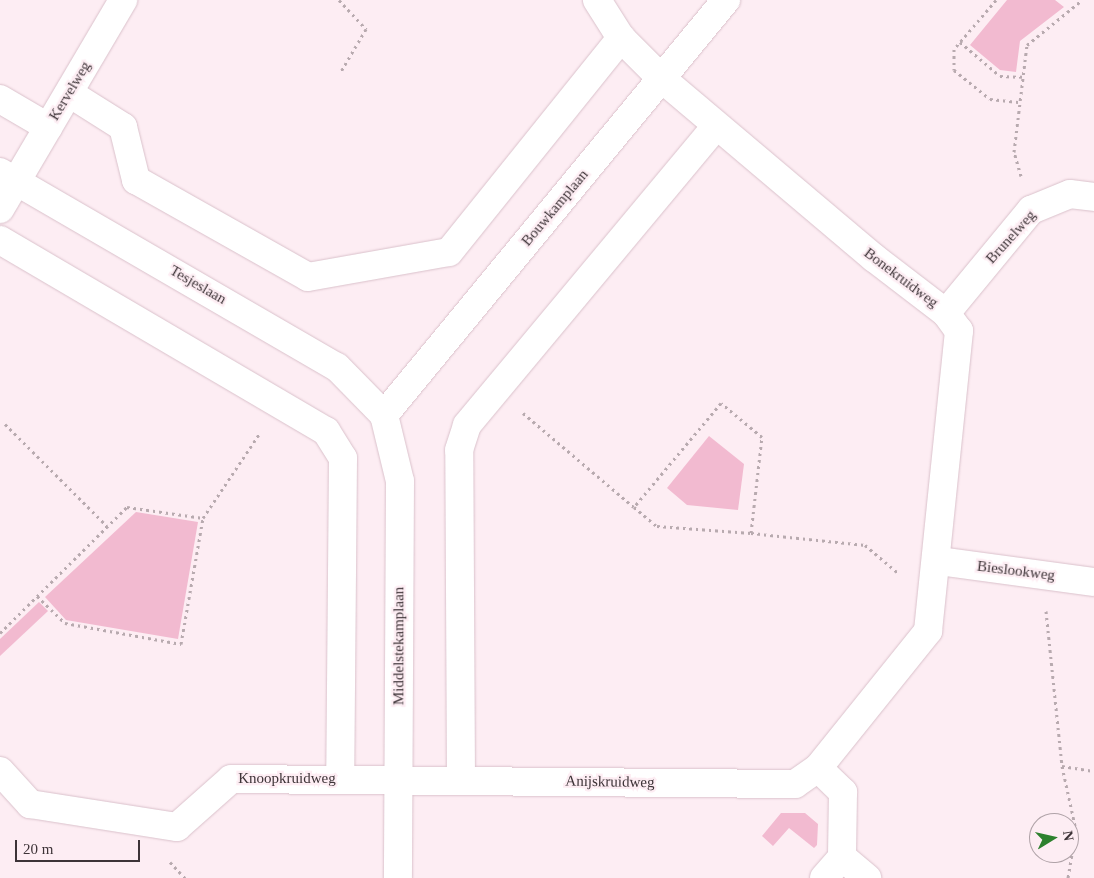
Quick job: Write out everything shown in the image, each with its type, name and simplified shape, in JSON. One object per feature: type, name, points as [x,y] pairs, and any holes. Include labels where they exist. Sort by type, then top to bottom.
[{"type":"street","name":"Kervelweg","points":[[0,208],[8,177],[48,127],[123,0]]},
{"type":"street","name":"Bonekruidweg","points":[[597,0],[621,38],[662,79],[716,126],[946,313],[959,331],[960,354],[939,561]]},
{"type":"street","name":"Bouwkamplaan","points":[[384,415],[726,0]]},
{"type":"street","points":[[69,93],[123,127],[136,180],[308,277],[449,252],[621,38]]},
{"type":"street","points":[[0,99],[48,127]]},
{"type":"street","points":[[461,780],[459,450],[467,425],[716,126]]},
{"type":"street","name":"Tesjeslaan","points":[[8,177],[338,367],[384,415]]},
{"type":"street","name":"Brunelweg","points":[[946,313],[1031,210],[1070,194],[1094,197]]},
{"type":"street","points":[[0,240],[281,402],[326,430],[343,458],[340,779]]},
{"type":"street","name":"Middelstekamplaan","points":[[384,415],[400,481],[398,878]]},
{"type":"street","name":"Bieslookweg","points":[[939,561],[1089,581]]},
{"type":"street","name":"Anijskruidweg","points":[[398,778],[795,784],[818,768],[928,631],[934,603],[939,561]]},
{"type":"street","points":[[818,768],[843,792],[842,857],[824,878]]},
{"type":"street","name":"Knoopkruidweg","points":[[0,770],[30,804],[177,827],[231,779],[398,778]]},
{"type":"street","points":[[842,857],[867,878]]},
{"type":"path","points":[[339,0],[366,29],[340,73]]},
{"type":"path","points":[[996,0],[954,49],[954,70],[990,99],[1020,102]]},
{"type":"path","points":[[1031,210],[1014,152],[1027,45],[1082,0]]},
{"type":"path","points":[[960,42],[1000,76],[1023,77]]},
{"type":"path","points":[[496,390],[657,526],[751,533],[865,545],[934,603]]},
{"type":"path","points":[[38,596],[65,624],[181,644],[203,518],[281,402]]},
{"type":"path","points":[[634,507],[721,403],[762,437],[751,533]]},
{"type":"path","points":[[5,424],[107,526]]},
{"type":"path","points":[[0,633],[127,507],[203,518]]},
{"type":"path","points":[[1068,878],[1076,830],[1062,766],[1046,612],[1089,581]]},
{"type":"path","points":[[1062,766],[1094,771]]},
{"type":"shaded area","points":[[1007,0],[1055,0],[1064,7],[1020,41],[1016,72],[1000,70],[970,45]]},
{"type":"shaded area","points":[[709,436],[744,464],[738,510],[687,505],[667,488]]},
{"type":"shaded area","points":[[136,512],[198,522],[178,639],[66,620],[45,597]]},
{"type":"shaded area","points":[[39,602],[48,611],[0,656],[0,639]]},
{"type":"shaded area","points":[[781,813],[805,813],[818,824],[817,845],[814,848],[789,828],[773,846],[762,836]]}]
